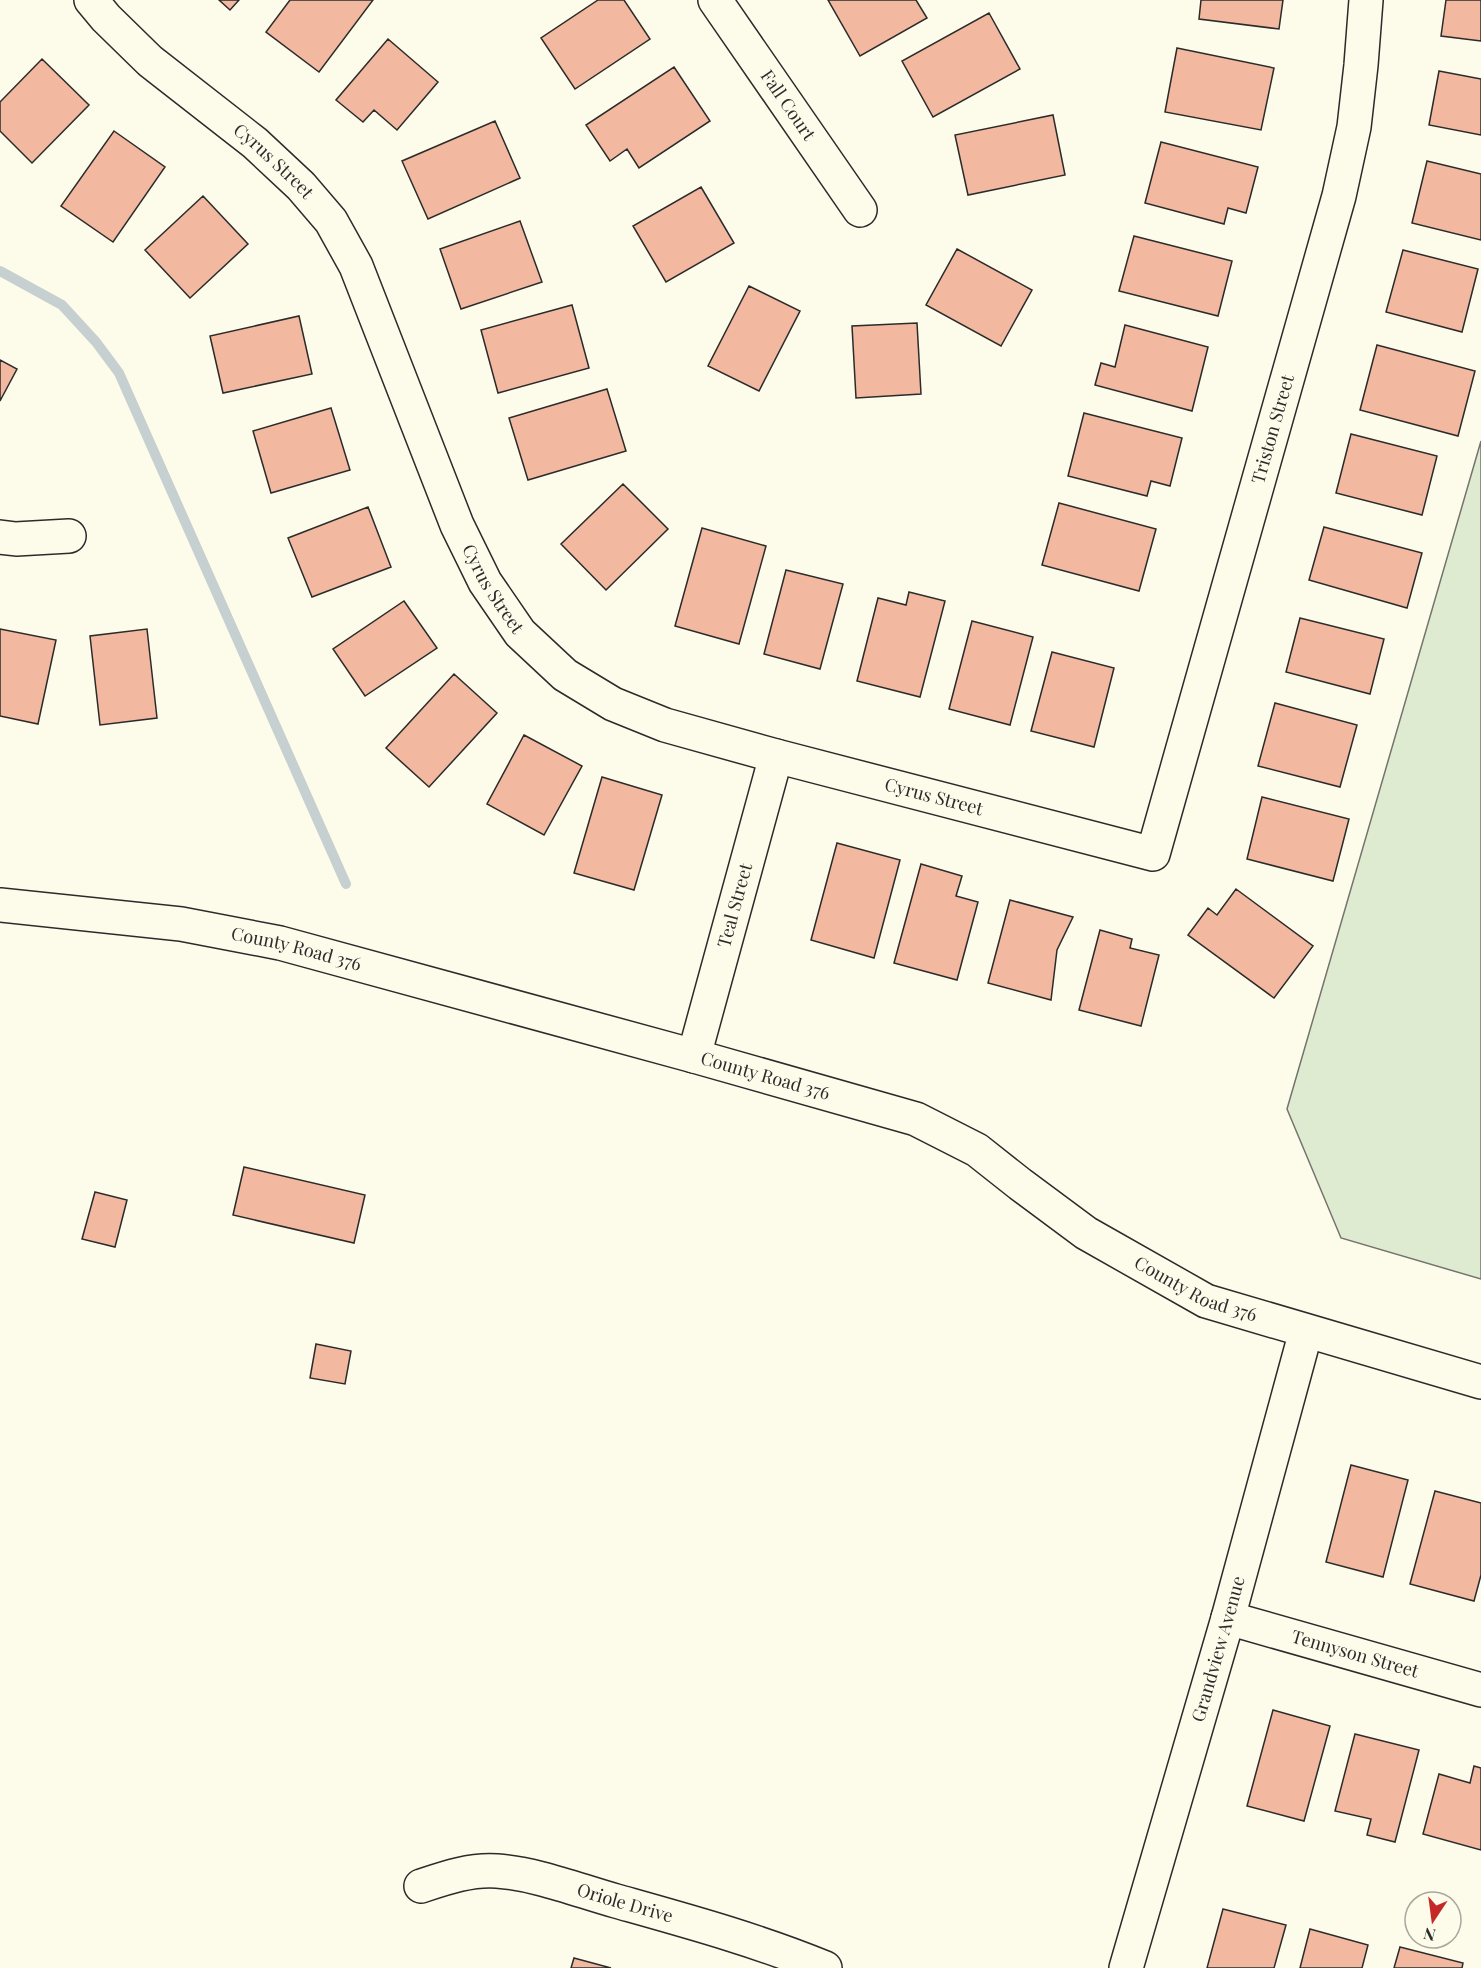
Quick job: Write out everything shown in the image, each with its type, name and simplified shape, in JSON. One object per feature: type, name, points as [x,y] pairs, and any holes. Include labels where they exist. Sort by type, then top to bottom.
[{"type":"street","name":"Cyrus Street","points":[[91,0],[150,61],[255,143],[301,186],[331,221],[356,266],[457,525],[485,582],[520,633],[565,675],[613,704],[664,725],[1153,854]]},
{"type":"street","name":"Fall Court","points":[[715,0],[860,210]]},
{"type":"street","name":"Triston Street","points":[[1153,854],[1339,196],[1353,126],[1366,0]]},
{"type":"street","points":[[0,537],[16,539],[69,536]]},
{"type":"street","name":"Teal Street","points":[[694,1056],[776,756]]},
{"type":"street","name":"County Road 376","points":[[0,905],[181,924],[280,943],[916,1119],[976,1150],[1086,1233],[1206,1301],[1481,1382]]},
{"type":"street","name":"Grandview Avenue","points":[[1126,1968],[1228,1618],[1305,1331]]},
{"type":"street","name":"Tennyson Street","points":[[1228,1618],[1481,1690]]},
{"type":"street","name":"Oriole Drive","points":[[421,1886],[456,1875],[495,1871],[531,1876],[721,1931],[781,1950],[825,1968]]},
{"type":"green space","points":[[1481,441],[1481,1279],[1341,1238],[1287,1109]]},
{"type":"building","points":[[219,0],[239,0],[230,10]]},
{"type":"building","points":[[290,0],[373,0],[319,72],[266,32]]},
{"type":"building","points":[[598,0],[624,0],[650,39],[575,89],[541,38]]},
{"type":"building","points":[[828,0],[916,0],[927,18],[860,56]]},
{"type":"building","points":[[1201,0],[1283,0],[1279,29],[1199,19]]},
{"type":"building","points":[[1446,0],[1481,0],[1481,41],[1441,36]]},
{"type":"building","points":[[989,13],[1020,69],[933,117],[902,61]]},
{"type":"building","points":[[388,39],[438,82],[397,130],[374,110],[363,122],[336,100]]},
{"type":"building","points":[[1177,48],[1274,68],[1261,130],[1165,112]]},
{"type":"building","points":[[42,59],[89,105],[32,163],[0,131],[0,102]]},
{"type":"building","points":[[674,67],[710,121],[639,168],[627,149],[610,161],[586,125]]},
{"type":"building","points":[[1439,71],[1481,79],[1481,135],[1429,125]]},
{"type":"building","points":[[1053,115],[1065,175],[968,195],[955,135]]},
{"type":"building","points":[[495,121],[520,178],[428,219],[402,161]]},
{"type":"building","points":[[114,131],[165,167],[113,242],[61,206]]},
{"type":"building","points":[[1161,142],[1258,167],[1246,213],[1228,208],[1224,224],[1145,203]]},
{"type":"building","points":[[1427,161],[1481,174],[1481,240],[1412,223]]},
{"type":"building","points":[[701,187],[734,243],[666,282],[633,226]]},
{"type":"building","points":[[203,196],[248,244],[190,298],[145,250]]},
{"type":"building","points":[[520,221],[542,282],[461,309],[440,249]]},
{"type":"building","points":[[1134,236],[1232,261],[1218,316],[1119,291]]},
{"type":"building","points":[[957,249],[1032,290],[1001,346],[926,305]]},
{"type":"building","points":[[1403,250],[1478,269],[1462,332],[1386,312]]},
{"type":"building","points":[[749,286],[800,311],[759,391],[708,366]]},
{"type":"building","points":[[572,305],[589,368],[498,393],[481,330]]},
{"type":"building","points":[[299,316],[312,374],[223,393],[210,336]]},
{"type":"building","points":[[917,323],[921,394],[856,398],[852,326]]},
{"type":"building","points":[[1125,325],[1208,347],[1192,411],[1095,385],[1101,363],[1115,367]]},
{"type":"building","points":[[1377,345],[1475,371],[1458,436],[1360,410]]},
{"type":"building","points":[[0,360],[17,369],[0,401]]},
{"type":"building","points":[[607,389],[626,451],[528,480],[509,418]]},
{"type":"building","points":[[331,408],[350,470],[271,493],[253,431]]},
{"type":"building","points":[[1084,413],[1182,438],[1170,486],[1151,481],[1147,496],[1068,476]]},
{"type":"building","points":[[1351,434],[1437,456],[1422,515],[1336,493]]},
{"type":"building","points":[[623,484],[668,529],[606,590],[561,544]]},
{"type":"building","points":[[1059,503],[1156,529],[1139,591],[1042,565]]},
{"type":"building","points":[[368,507],[391,567],[312,597],[288,538]]},
{"type":"building","points":[[1324,527],[1422,553],[1407,608],[1309,580]]},
{"type":"building","points":[[702,528],[766,546],[739,644],[675,626]]},
{"type":"building","points":[[786,570],[843,584],[820,669],[764,654]]},
{"type":"building","points":[[909,592],[945,601],[920,697],[857,681],[878,598],[906,605]]},
{"type":"building","points":[[404,601],[437,648],[365,696],[333,649]]},
{"type":"building","points":[[1300,618],[1384,639],[1370,694],[1286,672]]},
{"type":"building","points":[[972,621],[1033,637],[1010,725],[949,709]]},
{"type":"building","points":[[0,629],[56,640],[38,724],[0,716]]},
{"type":"building","points":[[147,629],[157,718],[100,725],[90,636]]},
{"type":"building","points":[[1052,652],[1114,668],[1094,747],[1031,731]]},
{"type":"building","points":[[454,674],[497,713],[429,787],[386,748]]},
{"type":"building","points":[[1275,703],[1357,725],[1340,787],[1258,766]]},
{"type":"building","points":[[524,735],[582,766],[544,835],[487,804]]},
{"type":"building","points":[[602,777],[662,795],[634,890],[574,873]]},
{"type":"building","points":[[1262,797],[1349,819],[1333,881],[1247,859]]},
{"type":"building","points":[[837,843],[900,860],[874,958],[811,940]]},
{"type":"building","points":[[921,864],[962,876],[956,896],[978,902],[957,980],[894,963]]},
{"type":"building","points":[[1236,889],[1313,946],[1274,998],[1188,935],[1208,908],[1217,915]]},
{"type":"building","points":[[1010,900],[1073,917],[1057,950],[1051,1000],[988,983]]},
{"type":"building","points":[[1100,930],[1132,939],[1130,948],[1159,955],[1141,1026],[1079,1010]]},
{"type":"building","points":[[244,1167],[365,1195],[354,1243],[233,1215]]},
{"type":"building","points":[[95,1192],[127,1200],[115,1247],[82,1239]]},
{"type":"building","points":[[316,1344],[351,1351],[345,1384],[310,1378]]},
{"type":"building","points":[[1351,1465],[1408,1480],[1383,1577],[1326,1562]]},
{"type":"building","points":[[1435,1491],[1481,1503],[1481,1575],[1474,1601],[1410,1584]]},
{"type":"building","points":[[1273,1710],[1330,1726],[1304,1821],[1247,1806]]},
{"type":"building","points":[[1355,1734],[1419,1750],[1395,1842],[1367,1835],[1371,1819],[1335,1811]]},
{"type":"building","points":[[1474,1766],[1481,1768],[1481,1850],[1423,1834],[1439,1774],[1470,1783]]},
{"type":"building","points":[[1223,1909],[1286,1925],[1274,1968],[1207,1968]]},
{"type":"building","points":[[1310,1929],[1368,1945],[1362,1968],[1300,1968]]},
{"type":"building","points":[[1400,1947],[1403,1950],[1412,1950],[1463,1963],[1462,1968],[1394,1968]]},
{"type":"building","points":[[574,1958],[611,1968],[571,1968]]},
{"type":"waterway","points":[[0,271],[62,305],[96,342],[119,373],[346,884]]}]
